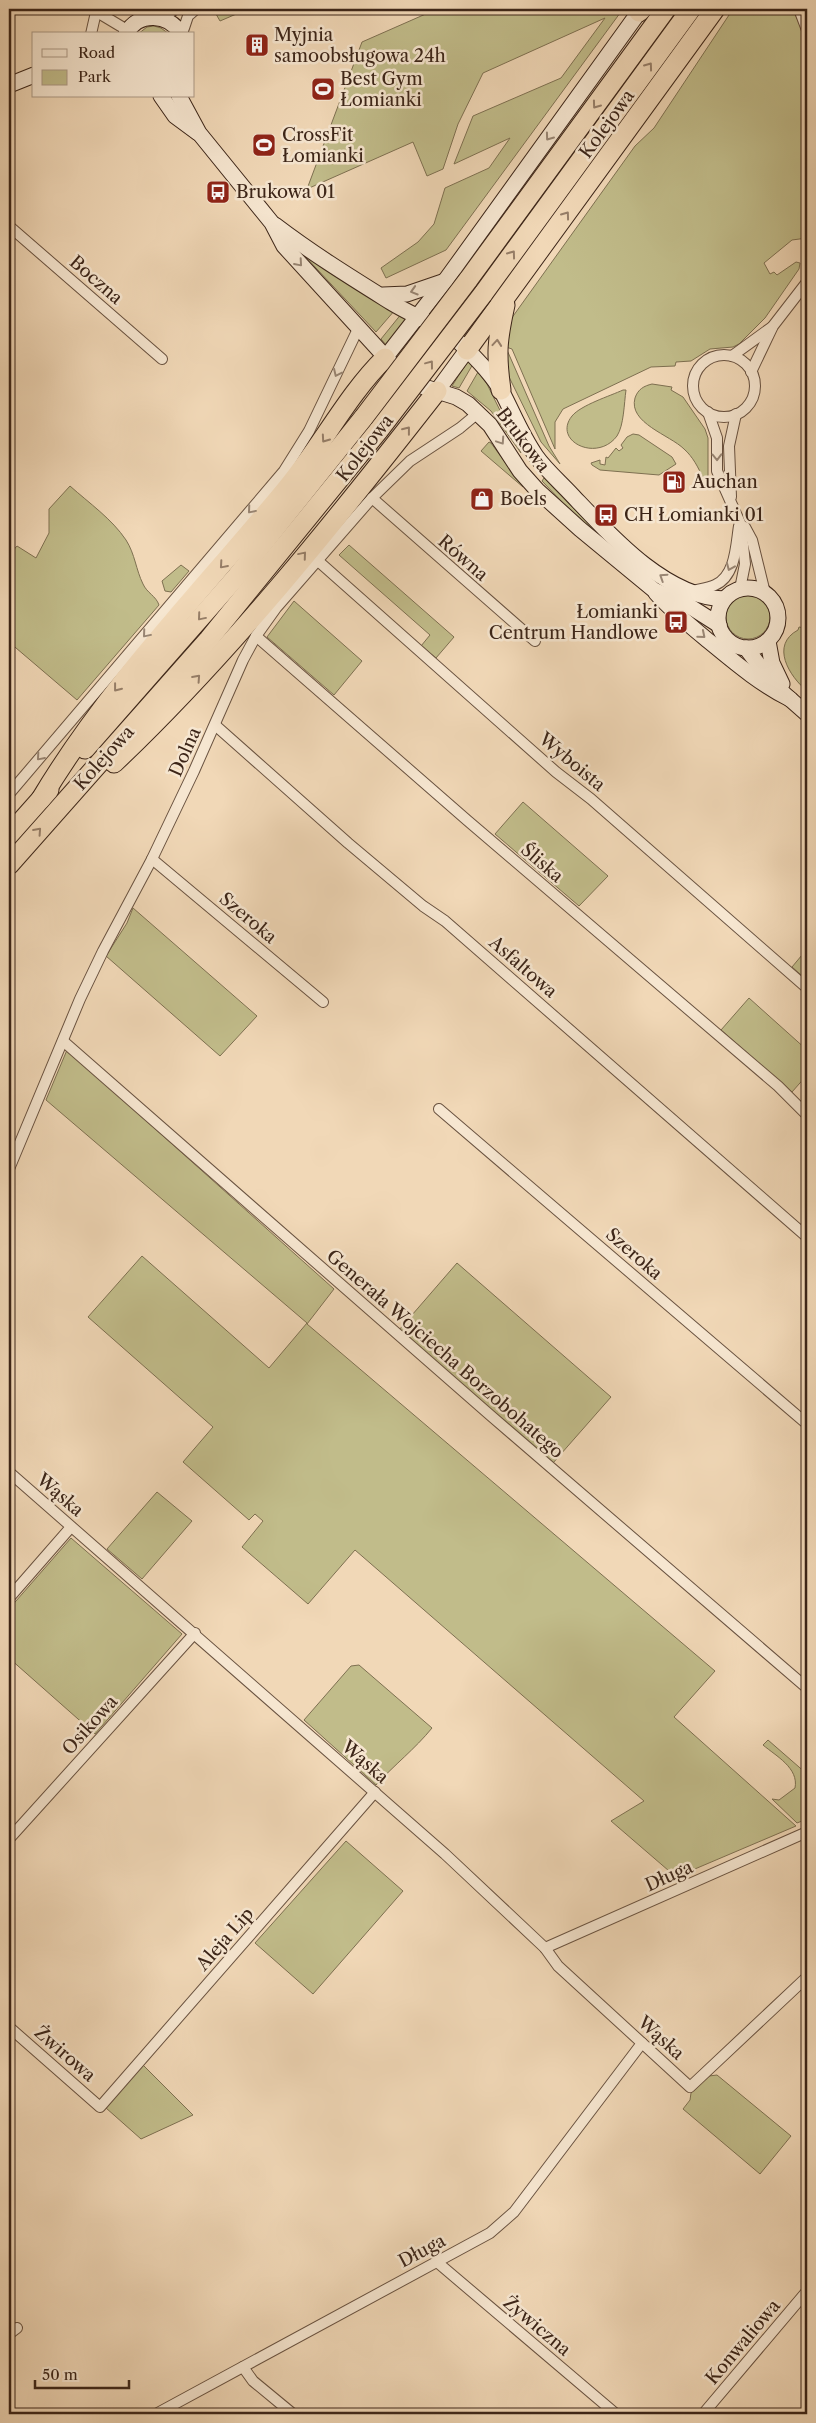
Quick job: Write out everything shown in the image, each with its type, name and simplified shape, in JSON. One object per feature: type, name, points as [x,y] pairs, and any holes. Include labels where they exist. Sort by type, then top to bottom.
[{"type":"highway","name":"Kolejowa","points":[[9,834],[195,625],[364,417],[468,280],[666,9]]},
{"type":"highway","name":"Kolejowa","points":[[9,865],[209,639],[379,430],[483,294],[691,9]]},
{"type":"highway","points":[[467,350],[715,9]]},
{"type":"highway","points":[[501,390],[496,355],[507,297]]},
{"type":"highway","points":[[41,799],[68,754],[120,685],[302,470],[385,358]]},
{"type":"highway","points":[[68,798],[105,772],[165,715],[249,620],[366,481],[437,391]]},
{"type":"street","points":[[160,18],[176,9]]},
{"type":"street","points":[[183,32],[188,16],[196,9]]},
{"type":"street","points":[[799,9],[807,30]]},
{"type":"street","points":[[92,32],[99,11],[127,32],[144,19],[160,18],[170,21],[180,32]]},
{"type":"street","points":[[180,98],[199,133],[272,223],[284,246],[385,358],[445,281],[641,11]]},
{"type":"street","points":[[9,85],[32,76]]},
{"type":"street","points":[[162,98],[175,116],[185,126],[199,133]]},
{"type":"street","points":[[272,223],[318,257],[419,316]]},
{"type":"street","name":"Boczna","points":[[9,226],[162,359]]},
{"type":"street","points":[[383,296],[413,292],[445,281]]},
{"type":"street","points":[[751,372],[773,326],[807,282]]},
{"type":"street","name":"Brukowa","points":[[419,316],[444,331],[467,350],[501,390],[537,458],[604,528],[652,570],[676,586],[704,597],[724,600]]},
{"type":"street","points":[[732,356],[745,364],[751,372],[755,388],[752,398],[746,407],[736,414],[725,417],[708,412],[699,404],[694,393],[696,373],[703,364],[713,357],[732,356],[773,326]]},
{"type":"street","points":[[9,794],[284,471],[309,431],[358,329]]},
{"type":"street","points":[[437,391],[467,350]]},
{"type":"street","name":"Brukowa","points":[[385,358],[408,380],[456,397],[478,413],[490,425],[520,471],[537,490],[580,530],[654,590],[686,604],[719,625]]},
{"type":"street","points":[[708,412],[717,438],[717,471],[740,520],[752,540],[765,592],[774,602],[778,614],[777,626],[768,641],[760,646],[746,648],[731,642],[723,635],[719,625],[718,614],[724,600],[740,589],[750,588],[765,592]]},
{"type":"street","name":"Dolna","points":[[9,1169],[80,999],[152,858],[215,725],[243,660],[256,636],[276,608],[372,498],[410,462],[460,428],[478,413]]},
{"type":"street","points":[[731,500],[729,446],[736,414]]},
{"type":"street","name":"Równa","points":[[372,498],[535,641]]},
{"type":"street","points":[[691,592],[716,585],[724,579],[732,563],[740,520]]},
{"type":"street","points":[[740,520],[745,548],[745,564],[740,589]]},
{"type":"street","name":"Wyboista","points":[[317,560],[549,765],[592,799],[807,988]]},
{"type":"street","points":[[654,590],[674,611],[751,676],[766,687],[790,699]]},
{"type":"street","name":"Śliska","points":[[256,636],[468,821],[778,1086],[807,1115]]},
{"type":"street","points":[[768,641],[772,663],[790,699]]},
{"type":"street","points":[[746,648],[772,684],[807,714]]},
{"type":"street","name":"Asfaltowa","points":[[215,725],[348,843],[423,906],[445,921],[807,1237]]},
{"type":"street","name":"Szeroka","points":[[152,858],[323,1002]]},
{"type":"street","name":"Generała Wojciecha Borzobohatego","points":[[63,1041],[490,1415],[807,1688]]},
{"type":"street","name":"Szeroka","points":[[439,1109],[807,1424]]},
{"type":"street","name":"Wąska","points":[[9,1472],[445,1854],[545,1948],[558,1966],[690,2086],[807,1977]]},
{"type":"street","points":[[9,1598],[71,1527]]},
{"type":"street","name":"Osikowa","points":[[9,1840],[195,1633]]},
{"type":"street","name":"Aleja Lip","points":[[100,2107],[375,1792]]},
{"type":"street","name":"Długa","points":[[545,1948],[807,1832]]},
{"type":"street","name":"Żwirowa","points":[[9,2026],[100,2107]]},
{"type":"street","name":"Długa","points":[[156,2414],[490,2233],[508,2218],[642,2043]]},
{"type":"street","name":"Żywiczna","points":[[437,2262],[616,2414]]},
{"type":"street","name":"Konwaliowa","points":[[703,2414],[807,2290]]},
{"type":"street","points":[[243,2367],[253,2382],[293,2414]]},
{"type":"green space","points":[[228,9],[248,9],[220,21],[216,14]]},
{"type":"green space","points":[[437,9],[623,9],[446,250],[386,278],[381,268],[418,242],[434,224],[445,188],[489,168],[510,138],[454,164],[473,116],[561,78],[605,18],[483,73],[458,124],[443,169],[427,176],[413,142],[307,189],[362,42]]},
{"type":"green space","points":[[733,9],[793,9],[807,42],[807,238],[792,240],[764,263],[770,274],[774,272],[777,275],[796,262],[800,263],[799,269],[765,318],[739,344],[733,347],[710,349],[691,361],[676,362],[675,366],[651,367],[563,409],[555,422],[555,449],[512,349],[503,346],[511,319],[635,146],[654,128]]},
{"type":"green space","points":[[154,26],[166,32],[141,32],[147,27]]},
{"type":"green space","points":[[301,252],[360,292],[395,310],[376,332]]},
{"type":"green space","points":[[402,313],[408,318],[387,346],[381,339]]},
{"type":"green space","points":[[507,350],[549,446],[560,464],[541,442],[510,379],[507,372]]},
{"type":"green space","points":[[468,361],[473,364],[459,388],[452,386]]},
{"type":"green space","points":[[478,372],[487,384],[521,453],[491,411],[467,391]]},
{"type":"green space","points":[[652,384],[672,387],[671,390],[683,397],[705,429],[708,438],[708,476],[703,478],[695,462],[687,452],[678,444],[652,428],[638,415],[635,407],[636,395],[642,388]]},
{"type":"green space","points":[[626,390],[621,426],[617,436],[609,444],[599,448],[589,448],[580,446],[572,440],[568,433],[567,425],[576,412]]},
{"type":"green space","points":[[633,434],[639,435],[672,457],[676,464],[659,475],[600,470],[592,465],[591,463],[600,460],[600,464],[605,465],[606,457],[608,458],[616,448],[619,451],[623,448],[621,445],[627,437]]},
{"type":"green space","points":[[489,442],[491,443],[523,487],[481,451]]},
{"type":"green space","points":[[544,478],[582,517],[645,572],[586,527],[542,481]]},
{"type":"green space","points":[[70,486],[107,518],[126,540],[143,584],[159,605],[77,700],[9,642],[9,555],[17,546],[36,558],[49,533],[49,509]]},
{"type":"green space","points":[[349,545],[454,637],[436,658],[421,646],[430,635],[339,555]]},
{"type":"green space","points":[[181,565],[189,571],[171,592],[165,591],[162,581]]},
{"type":"green space","points":[[748,595],[760,599],[766,605],[770,617],[766,629],[760,635],[748,639],[736,635],[730,629],[726,617],[730,605],[736,599]]},
{"type":"green space","points":[[294,601],[362,661],[334,695],[267,637]]},
{"type":"green space","points":[[805,624],[807,624],[807,691],[800,685],[789,669],[784,652],[785,644],[790,636],[799,627],[805,628]]},
{"type":"green space","points":[[523,802],[608,876],[579,906],[495,834]]},
{"type":"green space","points":[[133,908],[257,1016],[220,1056],[106,956],[127,923]]},
{"type":"green space","points":[[807,949],[807,980],[792,967]]},
{"type":"green space","points":[[749,998],[807,1050],[807,1075],[792,1092],[721,1030]]},
{"type":"green space","points":[[67,1050],[334,1289],[307,1324],[715,1671],[674,1717],[796,1826],[676,1877],[611,1821],[644,1801],[355,1550],[308,1604],[242,1547],[263,1521],[255,1514],[249,1520],[183,1462],[213,1427],[88,1317],[142,1256],[269,1368],[307,1323],[46,1100]]},
{"type":"green space","points":[[457,1263],[611,1397],[553,1463],[399,1330]]},
{"type":"green space","points":[[157,1492],[192,1521],[142,1579],[107,1549]]},
{"type":"green space","points":[[71,1538],[182,1634],[95,1734],[9,1658],[9,1609]]},
{"type":"green space","points":[[359,1665],[432,1728],[376,1785],[304,1720],[351,1666]]},
{"type":"green space","points":[[768,1740],[807,1774],[807,1819],[797,1823],[772,1799],[779,1800],[795,1788],[795,1781],[794,1774],[785,1763],[763,1745]]},
{"type":"green space","points":[[346,1841],[403,1891],[313,1994],[255,1943]]},
{"type":"green space","points":[[143,2065],[193,2115],[141,2139],[106,2108]]},
{"type":"green space","points":[[717,2075],[791,2136],[760,2174],[683,2109],[690,2100],[691,2093],[709,2076]]},
{"type":"place","name":"Myjnia samoobsługowa 24h","points":[[257,45]]},
{"type":"place","name":"Best Gym Łomianki","points":[[323,89]]},
{"type":"place","name":"CrossFit Łomianki","points":[[264,145]]},
{"type":"place","name":"Brukowa 01","points":[[218,192]]},
{"type":"place","name":"Auchan","points":[[674,482]]},
{"type":"place","name":"Boels","points":[[482,499]]},
{"type":"place","name":"CH Łomianki 01","points":[[606,515]]},
{"type":"place","name":"Łomianki Centrum Handlowe","points":[[676,622]]}]
